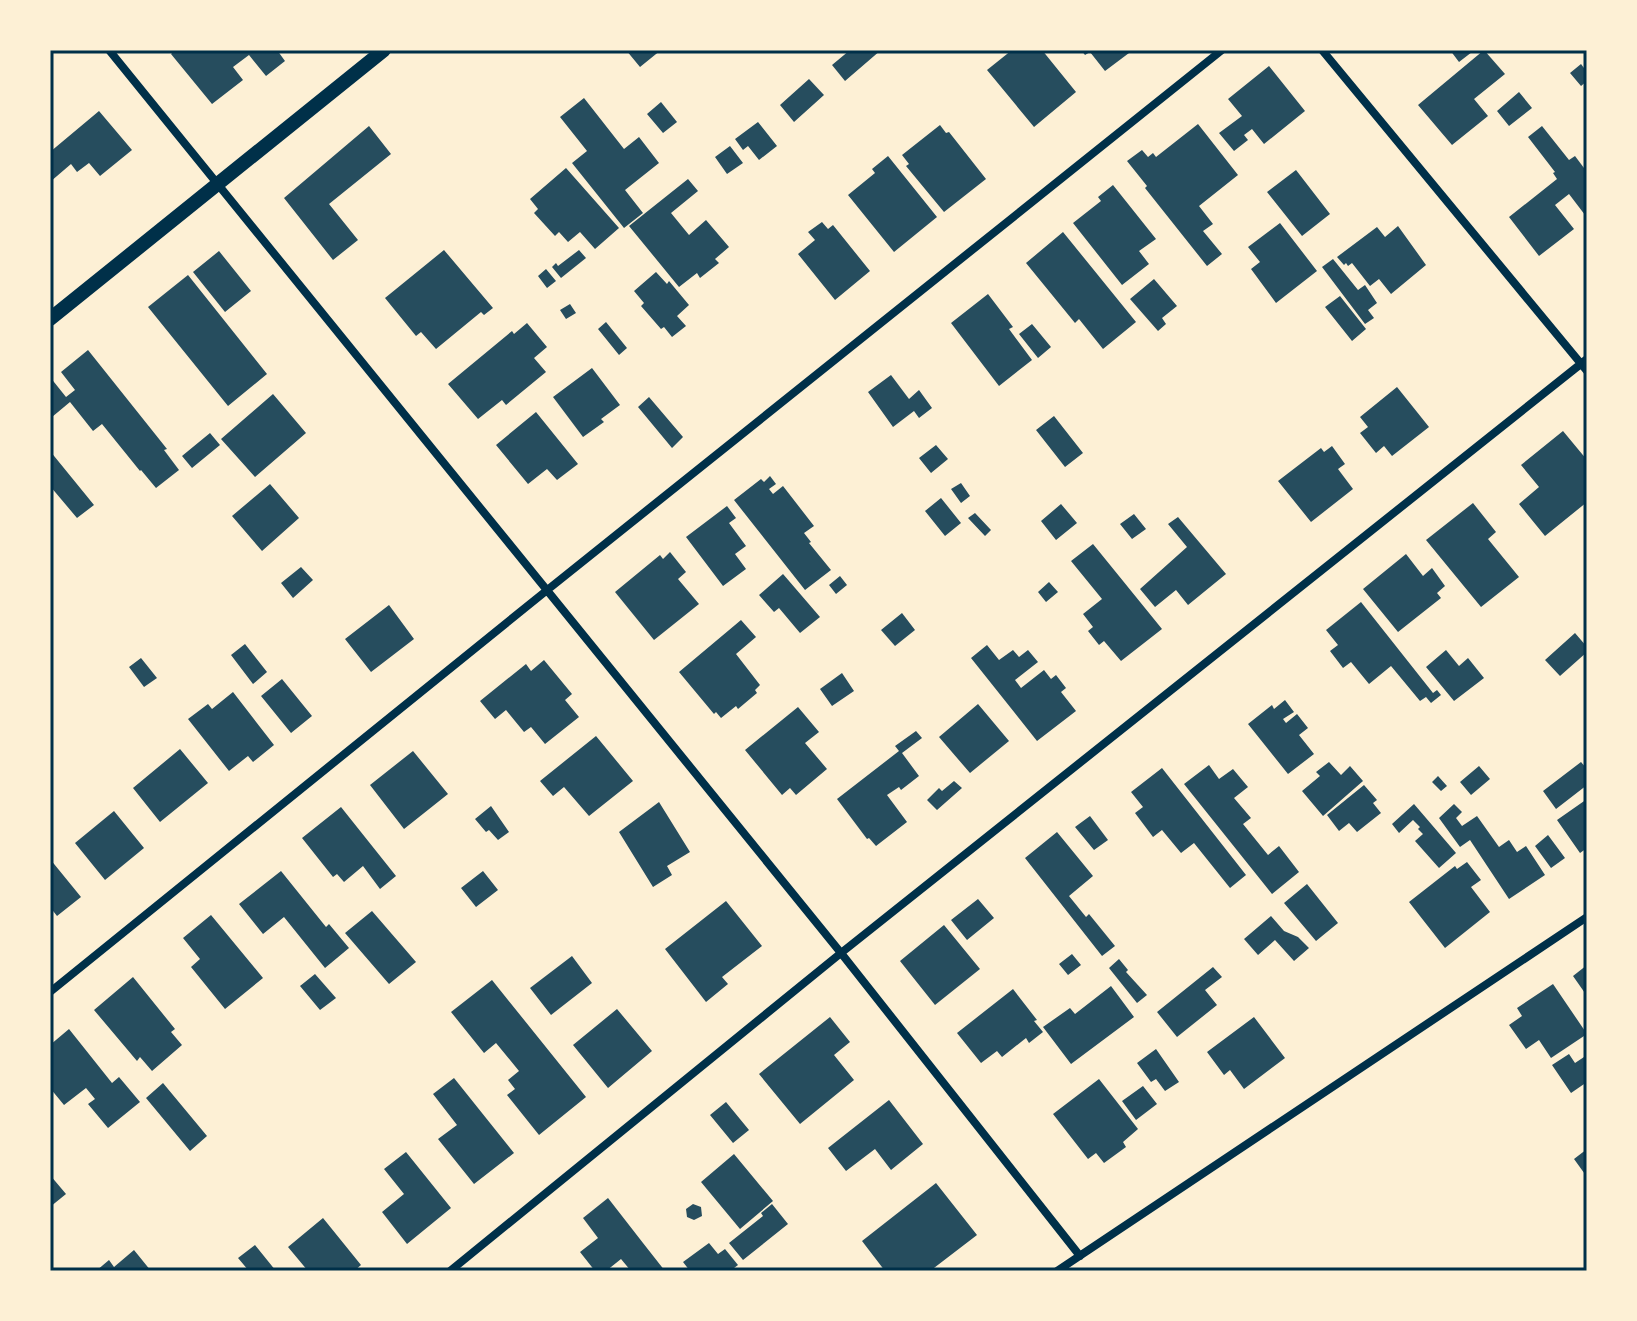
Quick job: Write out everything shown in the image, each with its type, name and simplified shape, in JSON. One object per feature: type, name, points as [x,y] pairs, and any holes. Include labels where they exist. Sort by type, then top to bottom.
[{"type":"street","points":[[109,50],[841,953],[1080,1256]]},
{"type":"street","points":[[50,319],[384,50]]},
{"type":"street","points":[[50,992],[1222,50]]},
{"type":"street","points":[[450,1271],[841,953],[1585,364],[1322,50]]},
{"type":"street","points":[[1057,1271],[1587,917]]},
{"type":"building","points":[[175,50],[277,50],[285,61],[266,76],[249,55],[233,67],[243,80],[212,104],[171,54]]},
{"type":"building","points":[[626,50],[661,50],[640,67]]},
{"type":"building","points":[[850,50],[881,50],[845,81],[832,65]]},
{"type":"building","points":[[1012,50],[1042,50],[1076,92],[1034,127],[987,70]]},
{"type":"building","points":[[1081,50],[1133,50],[1105,71],[1090,52],[1085,55]]},
{"type":"building","points":[[1450,50],[1470,50],[1472,52],[1459,62]]},
{"type":"building","points":[[1484,50],[1505,74],[1474,99],[1488,116],[1452,145],[1418,105]]},
{"type":"building","points":[[1581,64],[1587,72],[1587,81],[1581,86],[1570,73]]},
{"type":"building","points":[[1269,66],[1305,111],[1264,144],[1252,129],[1244,135],[1248,140],[1234,151],[1219,133],[1242,116],[1228,99]]},
{"type":"building","points":[[809,79],[824,95],[794,122],[780,105]]},
{"type":"building","points":[[1519,92],[1532,108],[1509,126],[1497,111]]},
{"type":"building","points":[[584,98],[624,149],[639,137],[659,163],[625,190],[643,213],[624,228],[572,163],[587,151],[560,117]]},
{"type":"building","points":[[661,102],[677,122],[663,133],[647,114]]},
{"type":"building","points":[[99,111],[132,150],[100,176],[89,163],[77,172],[71,164],[50,182],[50,152]]},
{"type":"building","points":[[758,122],[777,146],[759,160],[748,146],[743,150],[735,139]]},
{"type":"building","points":[[1198,124],[1238,175],[1199,206],[1213,224],[1203,231],[1222,254],[1207,266],[1127,161],[1142,150],[1148,157],[1153,153],[1156,157]]},
{"type":"building","points":[[940,125],[986,179],[944,212],[906,166],[909,164],[902,155]]},
{"type":"building","points":[[369,126],[391,154],[329,204],[358,240],[333,260],[284,198]]},
{"type":"building","points":[[1542,126],[1569,160],[1575,156],[1587,172],[1587,214],[1569,194],[1555,205],[1574,229],[1539,256],[1509,217],[1557,179],[1528,137]]},
{"type":"building","points":[[730,146],[743,163],[727,174],[715,157]]},
{"type":"building","points":[[888,156],[937,217],[894,252],[848,195],[875,173],[872,169]]},
{"type":"building","points":[[566,168],[619,228],[595,249],[580,232],[568,242],[559,232],[555,236],[534,213],[538,209],[530,199]]},
{"type":"building","points":[[1296,170],[1330,214],[1302,236],[1267,192]]},
{"type":"building","points":[[688,179],[698,191],[671,213],[689,235],[706,220],[729,247],[715,259],[719,263],[700,278],[697,273],[679,287],[629,226]]},
{"type":"building","points":[[1113,185],[1156,239],[1139,251],[1149,264],[1122,285],[1073,223],[1101,201],[1098,197]]},
{"type":"building","points":[[822,222],[828,229],[833,225],[870,271],[835,300],[798,254],[815,240],[808,232]]},
{"type":"building","points":[[1280,223],[1317,271],[1276,303],[1251,269],[1260,262],[1248,247]]},
{"type":"building","points":[[1398,226],[1426,265],[1391,294],[1379,279],[1370,286],[1352,263],[1344,265],[1337,257],[1377,227],[1385,237]]},
{"type":"building","points":[[1063,232],[1136,322],[1103,349],[1079,319],[1075,323],[1026,263]]},
{"type":"building","points":[[444,250],[493,308],[484,315],[481,312],[436,349],[421,332],[416,336],[385,298]]},
{"type":"building","points":[[579,250],[586,258],[561,278],[552,267]]},
{"type":"building","points":[[219,251],[251,291],[225,312],[193,272]]},
{"type":"building","points":[[1333,259],[1358,290],[1365,285],[1377,303],[1368,310],[1374,318],[1365,324],[1322,267]]},
{"type":"building","points":[[546,269],[556,281],[547,288],[538,276]]},
{"type":"building","points":[[656,272],[667,284],[669,281],[689,305],[677,316],[686,326],[672,337],[641,306],[644,303],[634,291]]},
{"type":"building","points":[[188,275],[267,374],[228,406],[148,307]]},
{"type":"building","points":[[1154,279],[1177,306],[1162,318],[1166,324],[1158,331],[1130,299]]},
{"type":"building","points":[[988,294],[1013,327],[1009,329],[1032,360],[999,386],[951,323]]},
{"type":"building","points":[[1340,296],[1366,329],[1352,341],[1325,307]]},
{"type":"building","points":[[570,304],[576,313],[566,319],[560,310]]},
{"type":"building","points":[[606,322],[627,348],[619,355],[598,329]]},
{"type":"building","points":[[527,323],[547,347],[534,358],[546,372],[506,405],[502,400],[478,419],[448,384],[512,331],[514,334]]},
{"type":"building","points":[[1032,324],[1051,347],[1038,358],[1019,334]]},
{"type":"building","points":[[88,350],[167,449],[164,450],[179,470],[156,488],[102,424],[93,431],[70,402],[52,417],[50,415],[50,377],[66,397],[75,390],[61,372]]},
{"type":"building","points":[[592,368],[620,405],[583,437],[553,397]]},
{"type":"building","points":[[891,375],[909,399],[919,390],[932,408],[919,418],[914,411],[893,427],[868,392]]},
{"type":"building","points":[[1397,387],[1429,427],[1392,456],[1384,446],[1376,453],[1360,433],[1368,427],[1360,417]]},
{"type":"building","points":[[273,394],[306,433],[255,477],[221,439]]},
{"type":"building","points":[[649,397],[683,437],[672,448],[638,407]]},
{"type":"building","points":[[536,412],[578,464],[557,480],[547,469],[528,484],[496,445]]},
{"type":"building","points":[[1054,416],[1083,453],[1065,467],[1036,430]]},
{"type":"building","points":[[1563,431],[1587,460],[1587,502],[1545,536],[1519,504],[1539,487],[1521,465]]},
{"type":"building","points":[[210,433],[220,445],[192,468],[182,456]]},
{"type":"building","points":[[936,445],[948,459],[931,473],[919,458]]},
{"type":"building","points":[[1332,446],[1345,464],[1338,469],[1353,489],[1311,522],[1278,481],[1321,448],[1324,452]]},
{"type":"building","points":[[50,451],[94,505],[77,518],[50,486]]},
{"type":"building","points":[[770,476],[776,484],[769,489],[773,494],[783,486],[814,526],[804,533],[831,570],[805,590],[734,500],[761,479],[764,482]]},
{"type":"building","points":[[961,483],[970,496],[961,503],[951,489]]},
{"type":"building","points":[[270,484],[299,518],[262,551],[232,516]]},
{"type":"building","points":[[941,498],[961,523],[945,536],[925,511]]},
{"type":"building","points":[[1473,503],[1496,532],[1488,539],[1519,577],[1481,607],[1426,540]]},
{"type":"building","points":[[1061,504],[1077,523],[1056,540],[1041,521]]},
{"type":"building","points":[[727,506],[736,518],[729,523],[746,546],[735,554],[746,569],[723,586],[686,537]]},
{"type":"building","points":[[975,513],[991,530],[985,536],[968,518]]},
{"type":"building","points":[[1134,514],[1146,529],[1132,539],[1120,524]]},
{"type":"building","points":[[1178,517],[1226,574],[1188,605],[1176,590],[1155,607],[1140,589],[1187,547],[1168,524]]},
{"type":"building","points":[[1093,544],[1162,629],[1121,661],[1104,641],[1099,645],[1088,631],[1093,627],[1083,614],[1102,599],[1071,561]]},
{"type":"building","points":[[670,552],[686,572],[678,579],[699,604],[654,640],[615,592],[660,555],[663,559]]},
{"type":"building","points":[[1406,554],[1423,576],[1432,568],[1445,586],[1437,593],[1441,598],[1398,632],[1363,589]]},
{"type":"building","points":[[301,567],[313,580],[293,598],[281,583]]},
{"type":"building","points":[[783,574],[820,617],[800,633],[779,608],[774,612],[759,595]]},
{"type":"building","points":[[840,576],[847,585],[836,594],[829,585]]},
{"type":"building","points":[[1049,582],[1058,592],[1046,602],[1038,592]]},
{"type":"building","points":[[1361,602],[1433,693],[1437,690],[1441,695],[1431,703],[1426,697],[1420,701],[1391,666],[1369,684],[1351,662],[1343,668],[1330,651],[1338,645],[1326,630]]},
{"type":"building","points":[[389,605],[414,639],[371,672],[345,639]]},
{"type":"building","points":[[902,613],[915,630],[895,646],[881,630]]},
{"type":"building","points":[[741,620],[756,637],[736,654],[760,685],[755,690],[757,693],[721,718],[716,712],[714,714],[679,672]]},
{"type":"building","points":[[1575,633],[1587,647],[1587,652],[1560,676],[1545,660]]},
{"type":"building","points":[[245,644],[267,672],[253,684],[231,655]]},
{"type":"building","points":[[987,645],[999,660],[1013,650],[1019,657],[1028,650],[1038,662],[1015,680],[1021,688],[1044,670],[1051,679],[1056,675],[1066,688],[1061,692],[1076,711],[1037,741],[971,658]]},
{"type":"building","points":[[1446,650],[1459,666],[1468,658],[1484,678],[1454,701],[1426,667]]},
{"type":"building","points":[[141,658],[157,678],[144,687],[129,667]]},
{"type":"building","points":[[544,660],[572,694],[565,700],[579,717],[545,744],[531,727],[524,732],[506,710],[495,719],[480,701],[526,664],[531,671]]},
{"type":"building","points":[[842,673],[854,691],[832,706],[820,689]]},
{"type":"building","points":[[282,679],[312,716],[291,733],[261,696]]},
{"type":"building","points":[[233,692],[274,745],[253,762],[248,756],[229,771],[188,719],[208,704],[212,709]]},
{"type":"building","points":[[1285,700],[1294,712],[1283,719],[1286,723],[1297,714],[1308,728],[1299,735],[1314,754],[1288,774],[1248,724],[1272,705],[1274,709]]},
{"type":"building","points":[[978,704],[1009,741],[970,773],[939,737]]},
{"type":"building","points":[[798,707],[819,732],[805,743],[827,769],[796,795],[790,788],[782,795],[745,750]]},
{"type":"building","points":[[916,731],[922,738],[902,753],[919,776],[901,790],[899,787],[887,795],[907,822],[876,846],[867,839],[837,799],[899,751],[895,746]]},
{"type":"building","points":[[596,736],[633,781],[589,816],[564,787],[553,796],[540,781]]},
{"type":"building","points":[[180,749],[208,783],[160,822],[133,788]]},
{"type":"building","points":[[413,751],[448,794],[404,829],[370,785]]},
{"type":"building","points":[[1329,762],[1341,775],[1350,766],[1363,781],[1323,816],[1302,791],[1320,776],[1316,772]]},
{"type":"building","points":[[1581,762],[1587,769],[1587,785],[1556,809],[1543,791]]},
{"type":"building","points":[[1209,765],[1219,779],[1233,769],[1248,787],[1234,798],[1251,818],[1243,824],[1268,855],[1279,846],[1299,872],[1272,894],[1184,784]]},
{"type":"building","points":[[1479,766],[1490,779],[1471,795],[1460,782]]},
{"type":"building","points":[[1162,768],[1246,875],[1230,888],[1194,843],[1181,853],[1162,830],[1153,837],[1135,813],[1143,807],[1131,792]]},
{"type":"building","points":[[1438,776],[1447,786],[1441,791],[1432,782]]},
{"type":"building","points":[[954,781],[962,788],[937,810],[927,800],[939,788],[942,791]]},
{"type":"building","points":[[1364,785],[1377,800],[1373,803],[1381,813],[1357,832],[1349,823],[1339,831],[1327,815]]},
{"type":"building","points":[[1587,799],[1587,848],[1580,853],[1557,820]]},
{"type":"building","points":[[659,802],[690,852],[667,866],[672,875],[653,887],[619,832]]},
{"type":"building","points":[[1414,804],[1456,853],[1439,868],[1415,841],[1423,834],[1413,820],[1399,833],[1392,824]]},
{"type":"building","points":[[1454,804],[1462,812],[1456,818],[1462,826],[1477,816],[1499,847],[1509,840],[1517,852],[1526,846],[1545,875],[1509,899],[1470,840],[1460,847],[1439,818]]},
{"type":"building","points":[[491,806],[509,832],[498,840],[475,819]]},
{"type":"building","points":[[341,807],[396,876],[380,889],[363,866],[344,882],[337,874],[333,877],[302,838]]},
{"type":"building","points":[[114,811],[144,848],[105,880],[75,843]]},
{"type":"building","points":[[1090,816],[1108,840],[1094,850],[1075,827]]},
{"type":"building","points":[[1057,832],[1093,876],[1069,896],[1086,917],[1089,914],[1115,946],[1102,956],[1025,858]]},
{"type":"building","points":[[1548,835],[1565,858],[1551,868],[1535,846]]},
{"type":"building","points":[[50,859],[81,897],[57,916],[50,907]]},
{"type":"building","points":[[1467,862],[1481,880],[1471,887],[1490,912],[1445,948],[1409,902],[1455,866],[1457,869]]},
{"type":"building","points":[[281,871],[326,927],[329,924],[349,948],[325,968],[284,917],[263,934],[239,904]]},
{"type":"building","points":[[483,871],[498,890],[476,907],[461,888]]},
{"type":"building","points":[[1307,884],[1338,923],[1316,941],[1284,903]]},
{"type":"building","points":[[978,899],[994,918],[967,940],[951,920]]},
{"type":"building","points":[[726,901],[762,946],[722,977],[728,984],[706,1002],[665,949]]},
{"type":"building","points":[[372,911],[416,962],[389,984],[345,933]]},
{"type":"building","points":[[211,915],[263,978],[225,1009],[191,967],[200,959],[183,938]]},
{"type":"building","points":[[1271,916],[1284,931],[1298,937],[1309,948],[1294,961],[1275,940],[1258,955],[1244,939]]},
{"type":"building","points":[[944,925],[980,969],[935,1005],[900,961]]},
{"type":"building","points":[[1072,954],[1081,965],[1068,975],[1059,964]]},
{"type":"building","points":[[572,956],[592,983],[551,1015],[530,988]]},
{"type":"building","points":[[1119,959],[1128,970],[1126,972],[1147,995],[1137,1003],[1109,968]]},
{"type":"building","points":[[1587,965],[1587,996],[1573,976]]},
{"type":"building","points":[[1213,967],[1222,977],[1205,990],[1217,1005],[1177,1037],[1157,1012]]},
{"type":"building","points":[[315,974],[336,998],[320,1010],[300,986]]},
{"type":"building","points":[[133,977],[175,1029],[171,1032],[182,1045],[152,1071],[140,1057],[137,1061],[94,1010]]},
{"type":"building","points":[[492,980],[586,1097],[539,1135],[507,1095],[515,1089],[508,1080],[519,1071],[496,1043],[484,1053],[451,1012]]},
{"type":"building","points":[[1553,984],[1587,1034],[1551,1058],[1539,1040],[1526,1049],[1509,1025],[1522,1016],[1517,1008]]},
{"type":"building","points":[[1111,986],[1134,1017],[1071,1064],[1043,1027],[1070,1008],[1075,1014]]},
{"type":"building","points":[[1013,989],[1043,1032],[1029,1043],[1026,1038],[1002,1057],[997,1051],[981,1063],[957,1033]]},
{"type":"building","points":[[617,1009],[652,1051],[608,1088],[573,1045]]},
{"type":"building","points":[[830,1017],[850,1042],[834,1055],[854,1080],[800,1124],[759,1074]]},
{"type":"building","points":[[1254,1017],[1285,1058],[1244,1089],[1230,1070],[1224,1075],[1207,1052]]},
{"type":"building","points":[[69,1029],[112,1083],[119,1077],[140,1102],[108,1128],[88,1104],[95,1099],[86,1088],[64,1105],[50,1088],[50,1045]]},
{"type":"building","points":[[1156,1049],[1179,1082],[1165,1091],[1156,1079],[1151,1082],[1137,1063]]},
{"type":"building","points":[[1569,1054],[1575,1063],[1584,1057],[1587,1061],[1587,1082],[1571,1093],[1552,1065]]},
{"type":"building","points":[[454,1078],[514,1153],[474,1184],[438,1139],[457,1125],[433,1094]]},
{"type":"building","points":[[1099,1079],[1138,1129],[1123,1142],[1126,1147],[1104,1163],[1096,1153],[1088,1159],[1053,1114]]},
{"type":"building","points":[[163,1083],[207,1136],[190,1151],[146,1098]]},
{"type":"building","points":[[1143,1086],[1157,1104],[1136,1120],[1122,1101]]},
{"type":"building","points":[[889,1100],[923,1144],[891,1170],[875,1149],[846,1171],[828,1148]]},
{"type":"building","points":[[726,1102],[749,1130],[733,1143],[710,1115]]},
{"type":"building","points":[[1587,1149],[1587,1177],[1574,1159]]},
{"type":"building","points":[[406,1152],[451,1208],[407,1244],[382,1212],[404,1194],[384,1169]]},
{"type":"building","points":[[734,1154],[773,1201],[740,1229],[701,1182]]},
{"type":"building","points":[[50,1175],[66,1194],[50,1207]]},
{"type":"building","points":[[936,1183],[977,1235],[930,1271],[885,1271],[862,1241]]},
{"type":"building","points":[[608,1198],[665,1271],[631,1271],[621,1259],[606,1271],[595,1271],[580,1252],[598,1238],[583,1218]]},
{"type":"building","points":[[693,1204],[701,1207],[702,1216],[694,1220],[687,1217],[686,1209]]},
{"type":"building","points":[[772,1204],[788,1224],[743,1260],[729,1243],[763,1216],[761,1213]]},
{"type":"building","points":[[323,1218],[361,1265],[354,1271],[308,1271],[288,1247]]},
{"type":"building","points":[[709,1243],[718,1254],[725,1249],[738,1265],[730,1271],[690,1271],[683,1262]]},
{"type":"building","points":[[255,1245],[276,1271],[249,1271],[238,1258]]},
{"type":"building","points":[[134,1250],[151,1271],[96,1271],[109,1260],[114,1267]]}]
